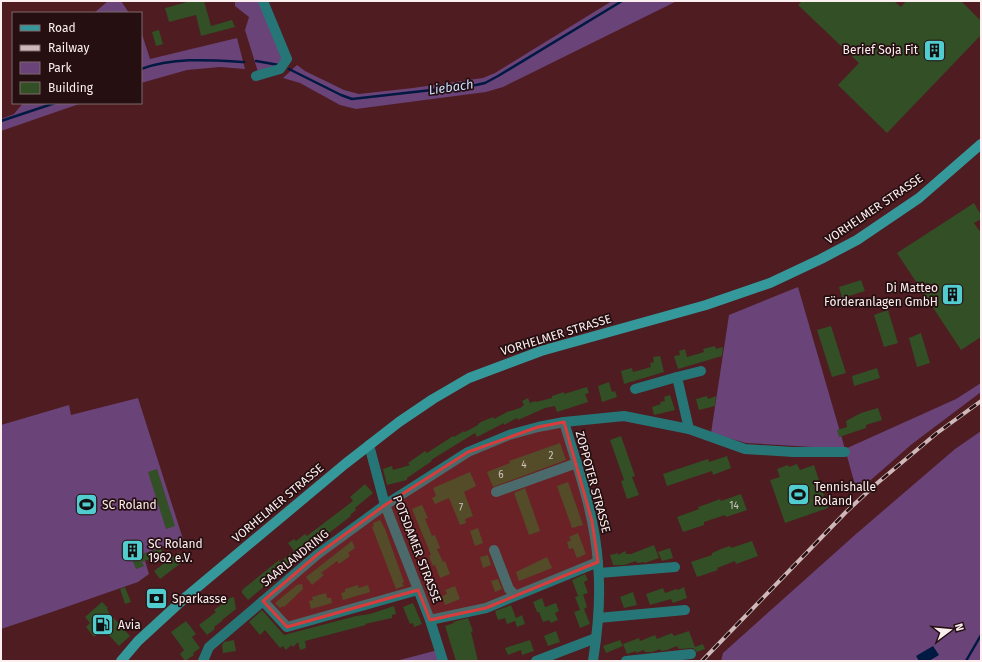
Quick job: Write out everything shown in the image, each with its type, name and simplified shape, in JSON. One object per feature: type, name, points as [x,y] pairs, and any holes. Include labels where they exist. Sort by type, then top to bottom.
[{"type":"main road","name":"VORHELMER STRASSE","points":[[121,661],[138,641],[187,596],[369,445],[433,399],[469,378],[541,351],[706,305],[770,283],[821,259],[856,240],[919,198],[981,144]]},
{"type":"street","points":[[256,76],[280,70],[287,58],[263,1]]},
{"type":"street","points":[[635,390],[701,371]]},
{"type":"street","points":[[677,377],[689,429]]},
{"type":"street","name":"SAARLANDRING","points":[[418,590],[287,627],[263,601],[318,554],[385,505],[468,452],[509,435],[538,427],[564,422],[624,416],[689,429],[745,449],[793,452],[845,452]]},
{"type":"street","name":"ZOPPOTER STRASSE","points":[[564,422],[592,521],[598,562],[598,618],[593,661]]},
{"type":"street","name":"POTSDAMER STRASSE","points":[[369,445],[385,505],[430,620],[443,661]]},
{"type":"street","points":[[496,492],[576,463]]},
{"type":"street","points":[[494,550],[509,589],[515,595]]},
{"type":"street","points":[[430,620],[486,608],[598,562]]},
{"type":"street","points":[[599,572],[675,567]]},
{"type":"street","points":[[203,661],[209,647],[263,601]]},
{"type":"street","points":[[598,618],[685,610]]},
{"type":"street","points":[[536,661],[596,638]]},
{"type":"street","points":[[626,661],[692,654]]},
{"type":"highlighted area","points":[[564,422],[592,521],[598,562],[486,608],[430,620],[418,590],[287,627],[263,601],[318,554],[385,505],[468,452],[538,427]]},
{"type":"green space","points":[[108,1],[121,1],[128,12],[95,12]]},
{"type":"green space","points":[[235,1],[259,1],[283,56],[279,67],[258,72],[245,30],[249,17],[235,6]]},
{"type":"green space","points":[[612,1],[677,1],[503,87],[486,92],[356,109],[340,105],[300,83],[283,78],[297,65],[305,71],[344,90],[359,94],[483,78],[495,73]]},
{"type":"green space","points":[[142,34],[150,59],[237,38],[245,69],[220,67],[187,70],[142,83]]},
{"type":"green space","points":[[22,104],[79,104],[1,131],[1,119],[14,114]]},
{"type":"green space","points":[[798,287],[845,449],[746,443],[711,433],[729,315]]},
{"type":"green space","points":[[981,383],[981,392],[912,444],[857,492],[845,449],[956,399]]},
{"type":"green space","name":"SC Roland","points":[[138,398],[183,539],[143,554],[149,574],[138,582],[1,629],[1,425],[69,405],[71,415]]},
{"type":"green space","points":[[981,431],[981,661],[721,661],[723,653],[856,534],[955,449]]},
{"type":"green space","points":[[438,650],[441,661],[396,661]]},
{"type":"water","points":[[933,646],[939,655],[929,661],[919,661],[916,656]]},
{"type":"building","points":[[191,1],[204,1],[211,26],[232,20],[235,27],[201,36],[196,15],[169,22],[165,8]]},
{"type":"building","name":"Berief Soja Fit","points":[[802,1],[894,1],[901,7],[906,1],[961,1],[981,21],[981,35],[887,133],[838,85],[859,63],[798,5]]},
{"type":"building","points":[[159,30],[163,44],[156,46],[152,32]]},
{"type":"building","name":"Di Matteo Förderanlagen GmbH","points":[[974,203],[981,215],[981,219],[974,223],[981,233],[981,337],[961,350],[897,253]]},
{"type":"building","points":[[861,280],[865,291],[842,298],[839,287]]},
{"type":"building","points":[[888,310],[898,343],[884,347],[874,315]]},
{"type":"building","points":[[831,326],[846,373],[832,377],[817,330]]},
{"type":"building","points":[[921,333],[930,363],[917,367],[909,338]]},
{"type":"building","points":[[715,346],[716,349],[723,347],[722,356],[678,369],[674,356],[680,355],[679,351],[685,349],[687,357],[704,352],[703,349]]},
{"type":"building","points":[[660,356],[664,372],[624,384],[621,371],[632,368],[633,372],[651,367],[650,363],[654,362],[653,357]]},
{"type":"building","points":[[877,368],[880,378],[854,386],[852,376]]},
{"type":"building","points":[[609,382],[612,392],[615,391],[617,397],[602,402],[598,386]]},
{"type":"building","points":[[587,387],[589,393],[585,394],[588,402],[557,412],[555,406],[545,408],[518,420],[517,418],[504,425],[504,423],[477,437],[475,433],[431,460],[432,461],[407,478],[407,480],[387,485],[383,469],[392,466],[393,470],[410,465],[408,463],[425,451],[427,453],[453,436],[454,437],[464,431],[465,432],[481,422],[493,417],[494,419],[507,412],[520,408],[524,405],[522,401],[528,398],[530,403],[536,402],[552,398],[552,396],[564,392],[564,394]]},
{"type":"building","points":[[670,395],[675,410],[654,415],[652,407],[661,404],[660,402],[665,401],[664,397]]},
{"type":"building","points":[[707,396],[708,399],[716,396],[715,406],[699,410],[696,399]]},
{"type":"building","points":[[878,408],[882,420],[866,425],[866,428],[839,437],[837,430],[847,427],[846,421],[861,413]]},
{"type":"building","points":[[621,436],[635,476],[632,477],[639,495],[627,499],[621,481],[624,480],[610,440]]},
{"type":"building","points":[[560,443],[566,460],[493,487],[487,472],[510,463],[509,461]]},
{"type":"building","points":[[727,456],[731,468],[713,475],[712,471],[667,486],[663,474],[708,459],[709,462]]},
{"type":"building","name":"Tennishalle Roland","points":[[797,464],[800,470],[814,465],[828,508],[785,523],[770,480],[780,477],[777,469],[788,465],[789,467]]},
{"type":"building","points":[[157,469],[175,526],[166,529],[148,472]]},
{"type":"building","points":[[470,472],[476,486],[464,492],[473,516],[465,519],[466,523],[460,525],[449,498],[435,504],[432,498],[436,496],[433,488]]},
{"type":"building","points":[[568,482],[583,525],[572,528],[557,486]]},
{"type":"building","points":[[365,484],[373,493],[355,508],[356,510],[350,515],[351,516],[285,567],[286,568],[248,600],[242,593],[242,590],[279,560],[280,562],[294,551],[288,543],[294,539],[296,541],[305,534],[307,536],[353,501],[350,497]]},
{"type":"building","points":[[525,488],[540,531],[529,535],[514,493]]},
{"type":"building","points":[[741,494],[747,510],[704,522],[704,525],[683,532],[677,517],[720,499],[721,501]]},
{"type":"building","points":[[422,505],[428,518],[425,519],[432,536],[435,535],[440,548],[437,549],[443,562],[445,561],[450,574],[440,578],[435,565],[433,566],[430,559],[429,556],[431,555],[412,509]]},
{"type":"building","points":[[380,520],[385,529],[404,582],[402,583],[404,586],[396,589],[372,527],[374,526],[373,523]]},
{"type":"building","points":[[478,528],[483,543],[475,546],[470,531]]},
{"type":"building","points":[[578,533],[586,554],[577,558],[573,548],[569,549],[567,542],[571,540],[569,537]]},
{"type":"building","name":"SC Roland 1962 e.V.","points":[[135,539],[140,555],[161,548],[163,554],[142,562],[144,566],[136,569],[132,559],[130,559],[125,543]]},
{"type":"building","points":[[352,541],[355,548],[348,553],[350,556],[339,564],[337,561],[321,573],[324,575],[312,585],[306,577]]},
{"type":"building","points":[[752,541],[758,556],[736,564],[735,561],[717,568],[718,570],[697,577],[691,562],[712,555],[712,553],[721,549],[730,546],[731,548]]},
{"type":"building","points":[[654,545],[659,558],[645,563],[637,563],[636,561],[624,565],[613,565],[610,555],[618,553],[618,555],[625,551],[626,554],[631,554]]},
{"type":"building","points":[[670,548],[673,558],[662,561],[658,552]]},
{"type":"building","points":[[179,552],[185,560],[160,579],[154,571]]},
{"type":"building","points":[[488,555],[491,565],[483,568],[480,557]]},
{"type":"building","points":[[547,557],[552,568],[519,581],[516,572]]},
{"type":"building","points":[[585,574],[588,580],[584,582],[588,593],[578,596],[572,580]]},
{"type":"building","points":[[498,579],[502,589],[495,592],[491,581]]},
{"type":"building","points":[[302,584],[303,589],[284,607],[283,606],[280,608],[275,603],[297,585]]},
{"type":"building","points":[[358,585],[359,588],[368,585],[370,592],[343,600],[341,593],[345,592],[345,589]]},
{"type":"building","points":[[455,586],[460,599],[445,605],[442,596],[447,594],[445,590]]},
{"type":"building","points":[[125,587],[131,602],[125,604],[120,589]]},
{"type":"building","points":[[684,587],[687,598],[673,603],[671,599],[650,605],[646,594],[663,588],[665,593]]},
{"type":"building","points":[[633,592],[637,605],[624,608],[620,597]]},
{"type":"building","points":[[326,593],[327,598],[331,598],[332,603],[311,609],[309,601],[313,600],[312,597]]},
{"type":"building","points":[[583,594],[587,607],[584,609],[590,624],[580,628],[574,612],[580,610],[575,597]]},
{"type":"building","points":[[234,597],[236,609],[214,627],[215,629],[207,635],[199,625],[216,612],[214,610],[230,598]]},
{"type":"building","points":[[542,598],[545,607],[556,603],[559,611],[555,613],[558,620],[551,623],[549,620],[543,622],[533,602]]},
{"type":"building","points":[[102,602],[108,608],[107,609],[110,614],[130,636],[119,646],[103,629],[94,637],[86,627],[90,623],[85,617]]},
{"type":"building","points":[[413,603],[422,624],[414,627],[413,623],[410,624],[403,607]]},
{"type":"building","points":[[511,605],[516,618],[522,615],[525,624],[517,627],[515,621],[507,624],[505,618],[498,620],[495,611]]},
{"type":"building","points":[[394,606],[396,614],[392,615],[392,618],[305,641],[306,648],[300,650],[298,642],[293,647],[291,645],[286,650],[283,646],[280,648],[265,630],[260,635],[249,622],[262,610],[284,635],[356,616],[370,614]]},
{"type":"building","points":[[468,618],[473,631],[471,632],[478,661],[456,661],[445,626]]},
{"type":"building","points":[[186,621],[196,634],[192,637],[200,648],[193,653],[194,655],[185,661],[180,654],[184,650],[171,632]]},
{"type":"building","points":[[556,631],[560,642],[548,646],[544,636]]},
{"type":"building","points":[[689,631],[695,647],[703,644],[705,649],[697,652],[693,648],[679,649],[677,646],[661,651],[660,649],[652,652],[645,652],[644,650],[627,654],[623,644],[639,638],[640,641],[655,635],[657,639],[672,633],[674,636]]},
{"type":"building","points":[[234,640],[236,651],[223,653],[222,645],[224,642]]},
{"type":"building","points":[[530,640],[534,651],[522,655],[521,650],[508,655],[505,648]]},
{"type":"building","points":[[620,640],[623,646],[606,653],[603,646]]},
{"type":"waterway","name":"Liebach","points":[[289,69],[352,99],[476,85],[485,83],[498,76],[622,1]]},
{"type":"waterway","points":[[142,69],[154,65],[192,60],[244,62]]},
{"type":"waterway","points":[[256,61],[279,65]]},
{"type":"waterway","points":[[1,121],[52,104]]},
{"type":"waterway","points":[[966,661],[981,635]]},
{"type":"railway","points":[[702,661],[846,512],[875,485],[937,433],[981,401]]},
{"type":"place","name":"Berief Soja Fit","points":[[934,50]]},
{"type":"place","name":"Di Matteo Förderanlagen GmbH","points":[[953,295]]},
{"type":"place","name":"Tennishalle Roland","points":[[799,494]]},
{"type":"place","name":"SC Roland","points":[[86,505]]},
{"type":"place","name":"SC Roland 1962 e.V.","points":[[133,551]]},
{"type":"place","name":"Sparkasse","points":[[156,599]]},
{"type":"place","name":"Avia","points":[[103,625]]}]
